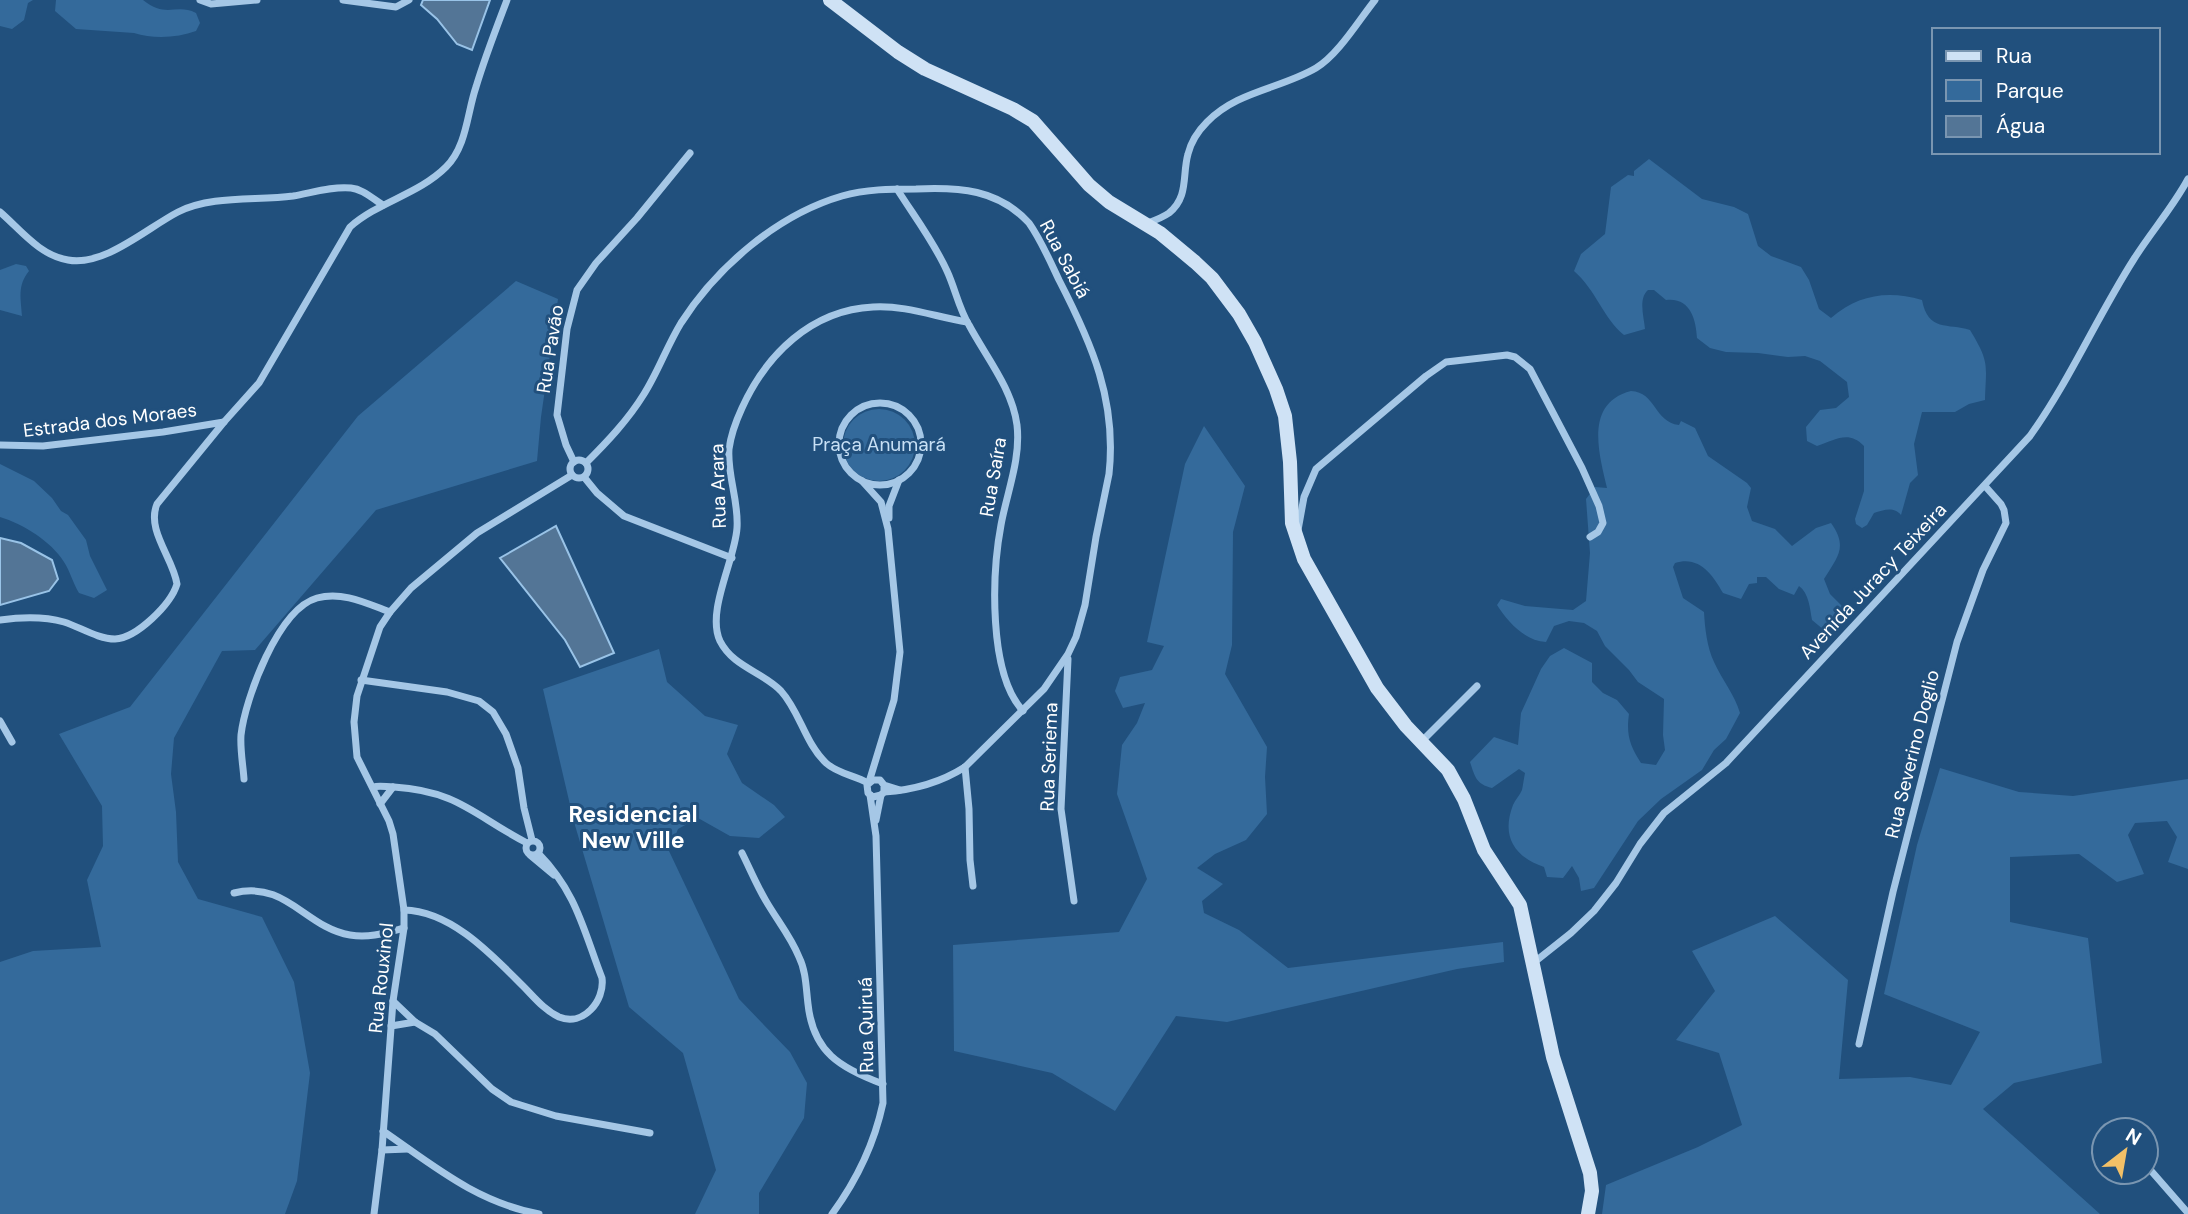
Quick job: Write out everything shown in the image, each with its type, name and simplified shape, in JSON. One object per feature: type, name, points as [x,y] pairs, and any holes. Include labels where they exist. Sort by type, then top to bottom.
[{"type":"main road","points":[[830,0],[898,52],[925,69],[1013,109],[1033,121],[1089,185],[1109,202],[1186,254],[1212,278],[1255,342],[1285,416],[1292,523],[1304,559],[1377,688],[1406,726],[1448,770],[1484,850],[1520,905],[1553,1057],[1590,1174],[1592,1191],[1588,1214]]},
{"type":"street","points":[[200,0],[211,4],[257,0]]},
{"type":"street","points":[[343,0],[396,7],[410,0]]},
{"type":"street","points":[[0,620],[47,618],[117,639],[127,637],[142,627],[173,594],[177,584],[156,527],[155,509],[271,366],[350,227],[383,205],[414,191],[444,169],[454,158],[465,131],[486,53],[508,0]]},
{"type":"street","points":[[1145,224],[1167,215],[1175,207],[1185,183],[1187,156],[1205,124],[1216,113],[1238,99],[1319,66],[1375,0]]},
{"type":"street","name":"Rua Pavão","points":[[574,462],[557,415],[566,329],[577,290],[584,278],[690,153]]},
{"type":"street","name":"Avenida Juracy Teixeira","points":[[1532,964],[1594,911],[1664,813],[1726,763],[2030,436],[2134,260],[2188,179]]},
{"type":"street","points":[[0,212],[43,251],[69,261],[83,261],[101,257],[177,212],[209,202],[291,196],[348,187],[361,190],[383,205]]},
{"type":"street","name":"Rua Saíra","points":[[897,189],[941,257],[967,323],[1000,378],[1017,424],[1015,466],[998,545],[995,604],[999,649],[1006,681],[1014,701],[1023,711]]},
{"type":"street","name":"Rua Sabiá","points":[[586,463],[624,422],[645,393],[670,342],[704,290],[734,260],[780,226],[823,203],[861,192],[897,189],[975,191],[994,196],[1029,223],[1066,293],[1099,370],[1107,400],[1112,450],[1085,605],[1076,638],[1055,675],[1023,711],[965,767],[952,776],[904,791],[882,788],[876,797],[868,787]]},
{"type":"street","name":"Rua Arara","points":[[868,787],[831,767],[817,752],[782,692],[731,656],[720,642],[716,617],[732,558],[737,520],[729,463],[732,433],[755,383],[777,352],[804,330],[830,317],[860,308],[901,308],[967,323]]},
{"type":"street","points":[[1296,541],[1310,481],[1324,461],[1441,364],[1499,355],[1515,357],[1530,369],[1582,468],[1602,513],[1603,523],[1598,532],[1590,537]]},
{"type":"street","points":[[862,481],[883,486],[899,481],[915,467],[921,454],[922,439],[909,414],[897,406],[883,402],[856,410],[846,420],[840,433],[842,461],[850,473],[862,481],[881,502],[888,529]]},
{"type":"street","name":"Estrada dos Moraes","points":[[0,445],[43,446],[224,422]]},
{"type":"street","points":[[579,460],[586,463],[588,471],[584,477],[577,478],[572,475],[571,466],[574,462],[579,460]]},
{"type":"street","name":"Rua Rouxinol","points":[[374,1214],[404,910],[393,834],[357,757],[354,722],[361,680],[375,637],[390,612],[411,588],[467,540],[572,475]]},
{"type":"street","points":[[584,477],[597,493],[624,516],[732,558]]},
{"type":"street","points":[[888,529],[890,506],[899,481]]},
{"type":"street","name":"Rua Severino Doglio","points":[[1859,1044],[1957,642],[1983,570],[2006,523],[2004,510],[1985,486]]},
{"type":"street","name":"Rua Quiruá","points":[[832,1214],[851,1187],[872,1143],[883,1103],[875,824],[868,787],[894,700],[900,652],[888,529]]},
{"type":"street","points":[[244,779],[241,739],[250,693],[270,651],[296,612],[315,598],[337,596],[362,601],[390,612]]},
{"type":"street","name":"Rua Seriema","points":[[1068,654],[1061,809],[1074,901]]},
{"type":"street","points":[[361,680],[447,692],[479,701],[493,712],[503,726],[518,768],[531,848]]},
{"type":"street","points":[[1421,742],[1477,687]]},
{"type":"street","points":[[0,720],[12,742]]},
{"type":"street","name":"Rua Quiruá","points":[[875,824],[882,788],[876,760]]},
{"type":"street","points":[[965,767],[974,886]]},
{"type":"street","points":[[952,776],[966,793]]},
{"type":"street","points":[[380,804],[393,787]]},
{"type":"street","points":[[868,787],[882,788]]},
{"type":"street","points":[[373,788],[425,790],[460,802],[531,848],[558,877],[575,903],[602,978],[601,992],[591,1011],[574,1018],[556,1015],[486,951],[448,922],[419,910],[404,910]]},
{"type":"street","points":[[742,853],[765,900],[799,956],[805,977],[810,1024],[817,1039],[830,1056],[843,1066],[883,1084]]},
{"type":"street","points":[[234,893],[253,890],[272,893],[331,928],[349,935],[372,937],[404,928]]},
{"type":"street","points":[[393,1002],[415,1022],[435,1034],[492,1089],[511,1102],[556,1116],[650,1133]]},
{"type":"street","points":[[391,1026],[415,1022]]},
{"type":"street","points":[[383,1130],[461,1185],[505,1206],[540,1214]]},
{"type":"street","points":[[382,1150],[408,1149]]},
{"type":"street","points":[[2160,1181],[2188,1213]]},
{"type":"green space","points":[[0,0],[33,0],[28,3],[24,20],[12,29],[0,26]]},
{"type":"green space","points":[[56,0],[143,0],[158,9],[189,10],[196,13],[200,23],[196,31],[165,37],[76,29],[55,11]]},
{"type":"green space","points":[[1649,159],[1702,199],[1734,207],[1748,214],[1758,246],[1771,256],[1801,267],[1809,280],[1819,309],[1831,318],[1862,300],[1897,295],[1922,300],[1925,310],[1934,322],[1970,330],[1985,364],[1985,400],[1969,404],[1955,412],[1922,412],[1914,444],[1918,475],[1910,483],[1901,515],[1895,510],[1885,510],[1874,513],[1862,528],[1856,524],[1855,519],[1864,491],[1864,446],[1847,437],[1817,446],[1807,441],[1806,427],[1820,410],[1836,408],[1849,397],[1847,382],[1820,361],[1805,356],[1726,352],[1710,348],[1697,338],[1693,317],[1686,306],[1681,302],[1666,300],[1654,290],[1648,290],[1643,298],[1645,329],[1624,335],[1574,271],[1581,254],[1605,234],[1611,187],[1628,175],[1634,176],[1634,171]]},
{"type":"green space","points":[[16,264],[26,266],[29,271],[21,287],[22,316],[0,310],[0,270]]},
{"type":"green space","points":[[516,281],[558,299],[537,461],[376,510],[255,650],[222,651],[174,738],[171,774],[178,862],[198,899],[262,917],[294,982],[310,1073],[297,1181],[285,1214],[0,1214],[0,962],[33,951],[101,947],[87,880],[103,846],[102,806],[59,734],[130,707],[358,416]]},
{"type":"green space","points":[[1631,391],[1646,396],[1664,419],[1679,425],[1681,421],[1695,428],[1708,456],[1747,483],[1751,488],[1747,507],[1752,521],[1775,529],[1792,546],[1816,528],[1831,523],[1840,545],[1837,558],[1824,579],[1830,594],[1842,606],[1838,623],[1824,630],[1812,620],[1807,597],[1799,586],[1794,595],[1779,589],[1766,577],[1757,577],[1757,583],[1749,584],[1741,599],[1723,593],[1710,573],[1698,564],[1684,561],[1675,563],[1673,567],[1683,598],[1704,612],[1712,656],[1740,713],[1726,739],[1714,750],[1702,770],[1661,799],[1638,821],[1594,888],[1581,891],[1579,878],[1572,866],[1563,878],[1547,877],[1544,867],[1525,857],[1513,844],[1510,836],[1510,816],[1522,790],[1525,773],[1519,769],[1492,788],[1477,779],[1470,762],[1494,737],[1518,745],[1521,713],[1541,669],[1550,656],[1564,648],[1592,663],[1592,682],[1603,693],[1617,700],[1629,714],[1630,740],[1641,763],[1656,765],[1665,750],[1664,699],[1638,682],[1605,646],[1597,631],[1584,623],[1569,621],[1554,626],[1546,642],[1538,641],[1518,630],[1497,605],[1501,599],[1525,606],[1573,610],[1586,601],[1590,553],[1586,499],[1595,487],[1607,488],[1598,431],[1606,406],[1616,397]]},
{"type":"green space","name":"Praça Anumará","points":[[879,409],[899,415],[909,425],[915,445],[909,465],[899,475],[879,481],[859,475],[849,465],[843,445],[849,425],[859,415]]},
{"type":"green space","points":[[1204,426],[1245,486],[1233,532],[1232,645],[1225,674],[1267,747],[1267,814],[1246,840],[1215,854],[1197,868],[1223,884],[1202,901],[1204,913],[1239,930],[1288,968],[1503,942],[1504,962],[1457,969],[1227,1022],[1176,1016],[1115,1111],[1052,1073],[954,1051],[953,945],[1119,932],[1147,879],[1117,794],[1122,745],[1137,723],[1145,703],[1123,708],[1115,691],[1120,677],[1152,670],[1164,646],[1147,642],[1185,464]]},
{"type":"green space","points":[[0,464],[34,481],[61,511],[68,515],[86,540],[90,556],[107,590],[94,598],[79,593],[66,566],[52,547],[27,529],[0,517]]},
{"type":"green space","points":[[659,649],[667,682],[705,716],[738,725],[727,754],[742,783],[774,805],[785,817],[759,838],[730,836],[698,818],[678,829],[669,851],[739,999],[790,1052],[807,1083],[804,1118],[759,1193],[759,1214],[695,1214],[716,1170],[683,1053],[629,1007],[574,822],[543,689]]},
{"type":"green space","points":[[1940,768],[2019,792],[2073,796],[2188,779],[2188,869],[2168,862],[2177,837],[2167,821],[2135,823],[2128,835],[2144,874],[2117,882],[2079,854],[2010,857],[2010,922],[2088,938],[2102,1063],[2014,1083],[1983,1109],[2100,1214],[1602,1214],[1606,1185],[1698,1147],[1742,1125],[1719,1053],[1676,1040],[1715,991],[1692,951],[1775,916],[1848,980],[1839,1079],[1910,1077],[1951,1085],[1980,1032],[1884,994],[1917,845]]},
{"type":"water","points":[[423,0],[490,0],[472,50],[457,44],[437,19],[421,5]]},
{"type":"water","points":[[556,526],[614,653],[580,667],[565,640],[500,558]]},
{"type":"water","points":[[0,538],[21,543],[52,560],[58,579],[49,591],[0,605]]},
{"type":"district","name":"Residencial New Ville","points":[[633,827]]}]
